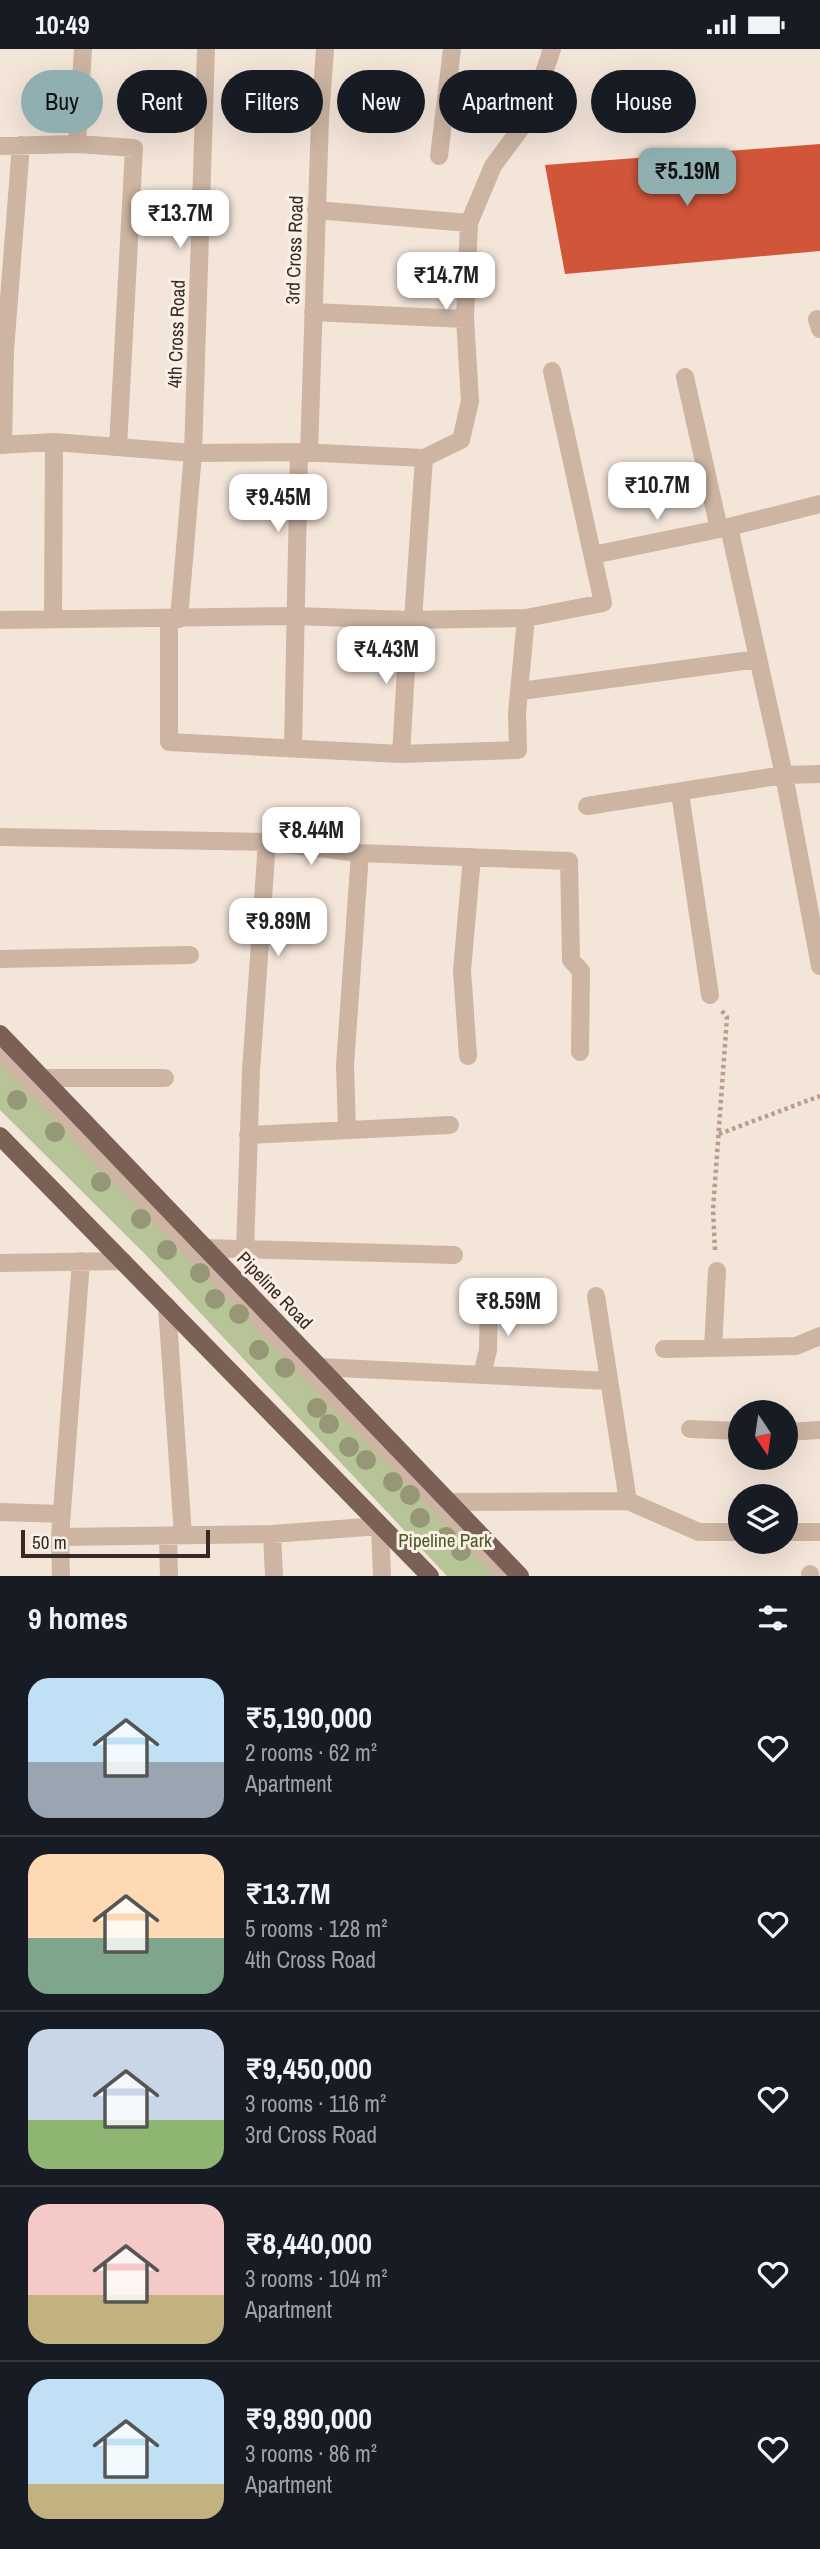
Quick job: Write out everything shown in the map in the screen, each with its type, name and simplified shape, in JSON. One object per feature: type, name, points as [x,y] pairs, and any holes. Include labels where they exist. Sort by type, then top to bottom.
[{"type":"main road","name":"Pipeline Road","points":[[0,1034],[520,1576]]},
{"type":"main road","points":[[2,1141],[430,1576]]},
{"type":"street","points":[[77,144],[83,49]]},
{"type":"street","name":"4th Cross Road","points":[[206,49],[193,453],[174,619],[169,742],[293,747]]},
{"type":"street","name":"3rd Cross Road","points":[[293,747],[295,616],[325,49]]},
{"type":"street","points":[[439,156],[452,49]]},
{"type":"street","points":[[20,145],[2,350],[2,445],[54,442],[193,453],[304,453],[424,458],[461,440],[470,401],[466,319],[469,223],[493,166],[521,128],[539,88],[552,49]]},
{"type":"street","points":[[0,146],[77,144],[134,148],[118,447]]},
{"type":"street","points":[[316,210],[469,223]]},
{"type":"street","points":[[313,312],[466,319]]},
{"type":"street","points":[[0,620],[295,616],[411,620],[526,618],[603,603],[552,370]]},
{"type":"street","points":[[685,377],[758,659],[784,775],[820,966]]},
{"type":"street","points":[[53,619],[54,442]]},
{"type":"street","points":[[401,754],[424,458]]},
{"type":"street","points":[[593,555],[724,528],[820,504]]},
{"type":"street","points":[[293,747],[401,754],[518,750],[517,713],[526,618]]},
{"type":"street","points":[[521,691],[758,659]]},
{"type":"street","points":[[587,806],[784,775],[820,774]]},
{"type":"street","points":[[680,793],[710,995]]},
{"type":"street","points":[[0,837],[267,842],[360,853],[569,861],[571,961],[581,971],[580,1052]]},
{"type":"street","points":[[245,1250],[251,1071],[267,842]]},
{"type":"street","points":[[347,1130],[345,1065],[360,853]]},
{"type":"street","points":[[468,1056],[462,970],[471,857]]},
{"type":"street","points":[[0,959],[190,955]]},
{"type":"street","points":[[0,1051],[507,1576]]},
{"type":"street","points":[[43,1078],[165,1078]]},
{"type":"street","points":[[0,1125],[436,1576]]},
{"type":"street","points":[[248,1135],[450,1125]]},
{"type":"street","points":[[205,1248],[454,1255]]},
{"type":"street","points":[[61,1576],[60,1537],[81,1261]]},
{"type":"street","points":[[0,1263],[122,1261]]},
{"type":"street","points":[[713,1348],[717,1271]]},
{"type":"street","points":[[482,1375],[488,1350],[489,1296]]},
{"type":"street","points":[[596,1296],[628,1501]]},
{"type":"street","points":[[167,1306],[176,1536],[169,1576]]},
{"type":"street","points":[[664,1349],[796,1346],[820,1336]]},
{"type":"street","points":[[319,1367],[609,1381]]},
{"type":"street","points":[[690,1429],[728,1431]]},
{"type":"street","points":[[798,1431],[820,1430]]},
{"type":"street","points":[[449,1502],[628,1501],[699,1532],[728,1532]]},
{"type":"street","points":[[0,1512],[62,1514]]},
{"type":"street","points":[[60,1537],[272,1534],[380,1525],[382,1576]]},
{"type":"street","points":[[798,1532],[820,1532]]},
{"type":"street","points":[[272,1534],[274,1576]]},
{"type":"path","points":[[710,995],[727,1017],[713,1210],[717,1271]]},
{"type":"path","points":[[719,1134],[820,1096]]},
{"type":"green space","name":"Pipeline Park","points":[[0,1047],[511,1576],[447,1576],[145,1254],[0,1110]]},
{"type":"building","points":[[820,144],[820,251],[565,274],[545,165]]}]
